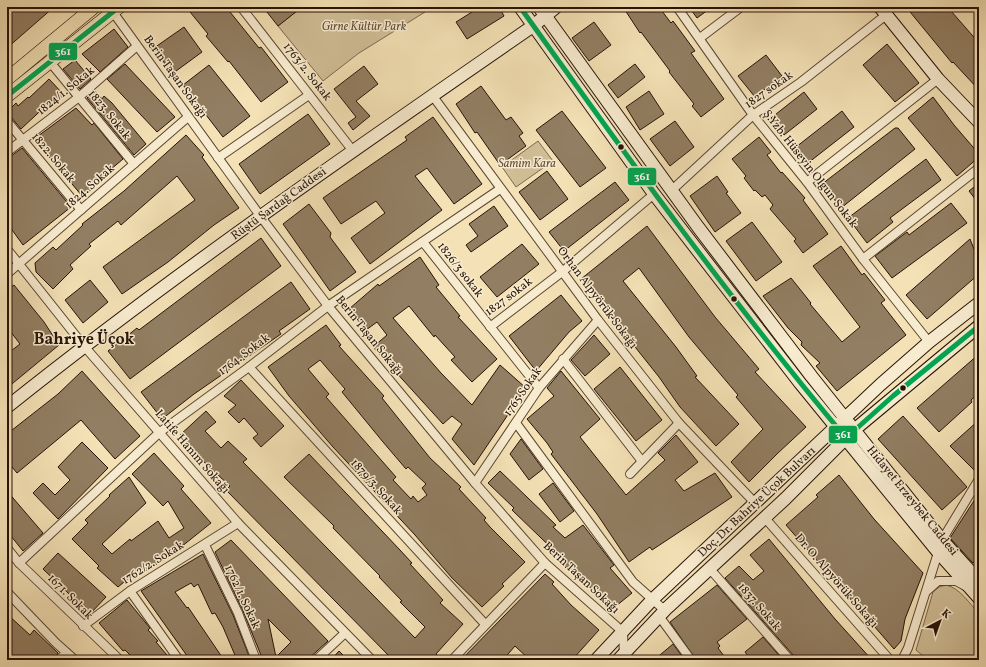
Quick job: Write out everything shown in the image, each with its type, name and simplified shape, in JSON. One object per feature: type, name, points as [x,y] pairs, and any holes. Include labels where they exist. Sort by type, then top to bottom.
[{"type":"main road","points":[[7,79],[94,7]]},
{"type":"main road","points":[[520,7],[654,194],[800,383],[841,424]]},
{"type":"main road","name":"Rüştü Şardağ Caddesi","points":[[7,407],[84,346],[261,217],[432,95],[533,26],[541,12],[556,7]]},
{"type":"main road","points":[[7,96],[114,9]]},
{"type":"main road","points":[[883,11],[938,79],[979,122]]},
{"type":"main road","points":[[541,12],[749,294],[841,424]]},
{"type":"main road","name":"Doç. Dr. Bahriye Üçok Bulvarı","points":[[596,660],[652,600],[841,424],[880,385],[929,342],[979,303]]},
{"type":"main road","name":"Doç. Dr. Bahriye Üçok Bulvarı","points":[[622,658],[663,612],[710,569],[850,434],[979,326]]},
{"type":"main road","name":"Hidayet Erzeybek Caddesi","points":[[841,424],[942,540],[974,584],[979,598]]},
{"type":"main road","name":"Hidayet Erzeybek Caddesi","points":[[850,434],[938,552],[974,584]]},
{"type":"street","name":"1763/2. Sokak","points":[[241,7],[353,152]]},
{"type":"street","name":"Ş.Yzb. Hüseyin Olgun Sokak","points":[[677,7],[700,38],[726,80],[807,182],[863,259],[929,342]]},
{"type":"street","points":[[700,38],[741,7]]},
{"type":"street","name":"Berin Taşan Sokağı","points":[[114,9],[137,46],[188,117],[328,306],[475,483],[545,563],[622,632],[622,658]]},
{"type":"street","name":"1827 sokak","points":[[672,190],[753,115],[801,82],[883,11]]},
{"type":"street","name":"1824/1. Sokak","points":[[7,152],[79,97],[137,46]]},
{"type":"street","name":"1823. Sokak","points":[[50,62],[134,164]]},
{"type":"street","points":[[807,182],[938,79]]},
{"type":"street","points":[[218,158],[309,95]]},
{"type":"street","name":"Orhan Alpyörük Sokağı","points":[[432,95],[598,320],[679,423],[756,504]]},
{"type":"street","name":"1824. Sokak","points":[[7,274],[188,117]]},
{"type":"street","name":"1822. Sokak","points":[[7,121],[81,210]]},
{"type":"street","points":[[863,259],[979,168]]},
{"type":"street","name":"1764. Sokak","points":[[19,563],[160,432],[249,367],[328,306],[500,189]]},
{"type":"street","name":"1827 sokak","points":[[490,327],[562,272],[654,194]]},
{"type":"street","name":"1826/3 sokak","points":[[423,242],[539,388]]},
{"type":"street","name":"Latife Hanım Sokağı","points":[[7,249],[84,346],[160,432],[238,524],[344,634],[372,660]]},
{"type":"street","name":"1765 Sokak","points":[[475,483],[539,388],[598,320]]},
{"type":"street","points":[[563,359],[641,460]]},
{"type":"street","name":"1879/3. Sokak","points":[[249,367],[485,624]]},
{"type":"street","points":[[516,423],[633,582],[661,607],[691,660]]},
{"type":"street","points":[[630,474],[641,460],[679,423]]},
{"type":"street","points":[[902,660],[908,648],[927,591],[942,540],[979,479]]},
{"type":"street","name":"Dr. O. Alpyörük Sokağı","points":[[764,517],[890,660]]},
{"type":"street","name":"1762/2. Sokak","points":[[83,626],[130,591],[238,524]]},
{"type":"street","name":"1762/1. Sokak","points":[[205,545],[238,613],[256,660]]},
{"type":"street","name":"1671. Sokak","points":[[7,548],[19,563],[120,660]]},
{"type":"street","points":[[452,660],[545,563]]},
{"type":"street","name":"1837. Sokak","points":[[710,569],[790,660]]},
{"type":"street","points":[[927,591],[938,581],[947,580],[974,584]]},
{"type":"street","points":[[130,591],[179,660]]},
{"type":"street","points":[[7,592],[75,660]]},
{"type":"street","points":[[316,660],[344,634]]},
{"type":"street","points":[[58,660],[67,653]]},
{"type":"green space","name":"Girne Kültür Park","points":[[302,7],[423,7],[425,12],[359,53],[323,81],[278,26]]},
{"type":"green space","name":"Samim Kara","points":[[538,141],[553,161],[516,187],[502,167]]},
{"type":"green space","points":[[946,585],[956,589],[979,614],[979,660],[928,660],[916,650],[933,592],[939,587]]},
{"type":"building","points":[[7,7],[54,7],[7,48]]},
{"type":"building","points":[[186,7],[226,7],[259,48],[261,47],[288,82],[261,102],[229,61],[228,62],[206,36],[208,34]]},
{"type":"building","points":[[263,7],[302,7],[278,26]]},
{"type":"building","points":[[480,7],[499,7],[504,16],[467,39],[456,22]]},
{"type":"building","points":[[623,7],[659,7],[671,23],[673,21],[695,51],[691,53],[724,99],[701,117],[692,106],[694,104],[641,32],[640,33]]},
{"type":"building","points":[[689,7],[712,7],[697,18]]},
{"type":"building","points":[[906,7],[956,7],[951,11],[979,43],[979,90],[953,62],[952,63]]},
{"type":"building","points":[[594,22],[611,45],[589,61],[572,38]]},
{"type":"building","points":[[184,27],[202,52],[172,74],[154,48]]},
{"type":"building","points":[[114,29],[128,47],[100,72],[82,54]]},
{"type":"building","points":[[887,44],[919,83],[895,102],[863,65]]},
{"type":"building","points":[[766,55],[782,76],[755,97],[738,76]]},
{"type":"building","points":[[75,60],[91,79],[80,89],[63,69]]},
{"type":"building","points":[[125,64],[175,117],[157,132],[107,79]]},
{"type":"building","points":[[635,64],[645,77],[618,98],[608,85]]},
{"type":"building","points":[[209,65],[250,116],[223,137],[183,85]]},
{"type":"building","points":[[364,66],[378,84],[356,101],[370,116],[353,130],[348,123],[356,117],[334,89]]},
{"type":"building","points":[[49,79],[64,95],[55,103],[52,100],[21,129],[11,117],[7,116],[7,112],[16,103],[18,106],[28,97],[29,98]]},
{"type":"building","points":[[481,86],[506,120],[511,117],[523,133],[519,136],[526,146],[500,165],[477,132],[475,133],[456,104]]},
{"type":"building","points":[[95,91],[102,99],[104,96],[112,103],[146,144],[134,155],[87,98]]},
{"type":"building","points":[[649,91],[664,114],[640,130],[626,107]]},
{"type":"building","points":[[804,92],[817,109],[784,135],[771,118]]},
{"type":"building","points":[[933,97],[954,125],[979,154],[979,157],[957,176],[908,118]]},
{"type":"building","points":[[76,108],[92,125],[94,123],[123,159],[97,181],[99,183],[83,197],[34,139]]},
{"type":"building","points":[[562,111],[606,168],[580,187],[536,130]]},
{"type":"building","points":[[842,111],[854,127],[808,163],[796,147]]},
{"type":"building","points":[[308,114],[330,144],[260,194],[239,164]]},
{"type":"building","points":[[433,117],[482,184],[454,204],[427,168],[415,176],[442,210],[370,264],[351,238],[385,213],[376,201],[341,224],[323,198],[407,140],[405,137]]},
{"type":"building","points":[[675,121],[694,147],[670,166],[650,139]]},
{"type":"building","points":[[895,128],[898,128],[915,149],[841,208],[822,184]]},
{"type":"building","points":[[186,135],[204,155],[202,157],[239,208],[214,225],[168,262],[122,294],[103,267],[195,200],[177,176],[121,225],[118,221],[89,244],[91,246],[70,265],[73,269],[53,289],[36,272],[35,263],[53,247],[56,250],[83,225],[82,224],[124,191]]},
{"type":"building","points":[[759,137],[771,152],[767,155],[781,173],[782,172],[805,198],[803,200],[828,234],[803,253],[794,241],[796,239],[770,209],[773,205],[765,195],[762,197],[755,190],[754,191],[744,178],[746,176],[732,159]]},
{"type":"building","points":[[22,148],[71,207],[23,245],[7,223],[7,159]]},
{"type":"building","points":[[926,159],[941,180],[890,218],[893,222],[867,243],[848,218]]},
{"type":"building","points":[[547,171],[568,199],[540,220],[519,192]]},
{"type":"building","points":[[717,176],[728,192],[726,193],[741,213],[715,232],[690,196]]},
{"type":"building","points":[[615,182],[629,200],[564,251],[549,232]]},
{"type":"building","points":[[979,183],[979,204],[969,191]]},
{"type":"building","points":[[951,203],[967,223],[892,278],[875,256],[907,232],[909,235]]},
{"type":"building","points":[[309,204],[331,233],[330,237],[356,272],[330,291],[283,224]]},
{"type":"building","points":[[494,206],[508,226],[471,252],[466,245],[478,236],[469,224]]},
{"type":"building","points":[[752,222],[782,262],[756,281],[726,241]]},
{"type":"building","points":[[647,226],[715,317],[759,369],[755,372],[806,427],[749,482],[731,462],[763,429],[736,397],[738,395],[689,337],[639,268],[623,281],[676,347],[697,376],[695,377],[739,424],[716,446],[680,407],[659,377],[581,279]]},
{"type":"building","points":[[261,238],[281,266],[130,379],[108,351],[137,328],[139,330]]},
{"type":"building","points":[[970,239],[979,262],[979,274],[927,319],[906,295]]},
{"type":"building","points":[[522,244],[539,264],[497,297],[480,277]]},
{"type":"building","points":[[841,246],[862,275],[864,273],[885,300],[881,303],[906,335],[837,391],[816,366],[820,363],[801,345],[802,342],[788,328],[763,296],[791,278],[811,303],[810,304],[842,342],[860,327],[813,266]]},
{"type":"building","points":[[420,257],[439,285],[436,287],[460,316],[458,317],[497,359],[472,382],[451,360],[455,357],[435,335],[434,337],[409,306],[393,318],[441,373],[472,405],[500,365],[526,388],[474,465],[452,439],[462,424],[452,416],[443,424],[373,347],[387,335],[377,322],[366,330],[349,309],[378,284],[379,286]]},
{"type":"building","points":[[90,280],[108,302],[83,323],[65,300]]},
{"type":"building","points":[[291,282],[310,309],[279,331],[281,334],[194,394],[162,419],[141,392]]},
{"type":"building","points":[[14,285],[44,322],[59,345],[7,388],[7,354],[20,344],[7,327],[7,290]]},
{"type":"building","points":[[561,295],[582,321],[569,332],[536,371],[509,336]]},
{"type":"building","points":[[326,325],[341,345],[339,346],[384,396],[382,398],[430,458],[461,487],[459,489],[486,518],[484,520],[525,562],[502,584],[504,586],[482,607],[452,578],[415,535],[333,447],[289,396],[268,367]],"holes":[[[320,360],[345,389],[342,392],[406,469],[408,467],[426,484],[422,488],[427,495],[418,502],[413,496],[411,499],[393,480],[396,477],[326,397],[329,394],[308,369]]]},
{"type":"building","points":[[594,335],[610,354],[585,376],[571,360]]},
{"type":"building","points":[[979,354],[979,393],[971,400],[972,402],[939,432],[917,408]]},
{"type":"building","points":[[620,367],[662,420],[636,441],[594,389]]},
{"type":"building","points":[[82,371],[140,436],[115,459],[81,420],[17,473],[7,461],[7,434],[58,394]]},
{"type":"building","points":[[561,371],[600,419],[580,437],[626,495],[665,460],[658,453],[676,435],[698,462],[675,480],[684,491],[715,473],[732,497],[652,550],[650,547],[629,562],[597,514],[551,454],[553,452],[547,443],[527,419],[554,396],[547,388]]},
{"type":"building","points":[[241,380],[284,426],[261,447],[253,438],[258,434],[244,418],[239,423],[228,412],[236,405],[224,396]]},
{"type":"building","points":[[206,411],[216,422],[205,431],[221,448],[228,441],[247,459],[243,462],[415,638],[425,627],[400,602],[402,601],[379,577],[380,576],[333,528],[334,526],[284,477],[309,454],[412,563],[410,564],[443,600],[440,603],[463,624],[436,654],[438,656],[434,660],[393,660],[226,490],[230,486],[206,464],[180,435]]},
{"type":"building","points":[[903,416],[967,487],[942,510],[878,439]]},
{"type":"building","points":[[979,420],[979,464],[974,470],[950,446]]},
{"type":"building","points":[[521,439],[543,469],[529,480],[510,454]]},
{"type":"building","points":[[82,442],[108,468],[58,519],[33,493],[43,483],[55,495],[70,480],[58,467]]},
{"type":"building","points":[[154,453],[184,486],[181,489],[211,523],[171,555],[139,575],[136,572],[118,587],[97,568],[99,566],[72,539],[88,523],[85,520],[129,477],[146,503],[102,544],[112,554],[130,539],[131,541],[158,521],[169,538],[184,528],[168,501],[163,506],[132,474]]},
{"type":"building","points":[[500,471],[556,525],[553,527],[565,538],[583,525],[614,565],[610,568],[632,593],[610,611],[588,585],[586,587],[564,566],[567,563],[512,510],[514,508],[488,483]]},
{"type":"building","points":[[839,475],[874,519],[923,573],[905,619],[901,641],[894,649],[786,525],[818,497],[816,495]]},
{"type":"building","points":[[553,483],[574,511],[560,522],[539,494]]},
{"type":"building","points":[[7,491],[43,533],[23,551],[7,531]]},
{"type":"building","points":[[979,493],[979,557],[973,563],[950,538]]},
{"type":"building","points":[[769,539],[835,619],[872,660],[795,660],[794,656],[725,578],[739,566],[753,580],[764,571],[750,555]]},
{"type":"building","points":[[231,540],[328,641],[307,660],[263,660],[243,611],[215,552]],"holes":[[[268,619],[291,642],[276,657]]]},
{"type":"building","points":[[58,553],[106,597],[90,614],[43,569]]},
{"type":"building","points":[[203,554],[233,615],[249,656],[239,660],[237,660],[223,627],[215,613],[212,614],[198,584],[194,587],[191,583],[175,592],[187,608],[188,607],[224,660],[190,660],[141,591]]},
{"type":"building","points":[[545,574],[554,582],[552,584],[571,605],[599,630],[572,660],[530,660],[515,646],[503,660],[461,660]]},
{"type":"building","points":[[717,585],[747,619],[717,642],[720,646],[718,648],[727,660],[696,660],[670,622]]},
{"type":"building","points":[[127,600],[150,628],[148,630],[158,641],[156,642],[167,655],[161,660],[135,660],[125,650],[123,651],[99,623]]},
{"type":"building","points":[[7,614],[30,635],[34,630],[58,653],[53,660],[7,660]]},
{"type":"building","points":[[763,637],[783,660],[751,660],[745,652]]},
{"type":"building","points":[[673,644],[681,655],[675,660],[654,660]]},
{"type":"building","points":[[339,651],[348,660],[331,660]]},
{"type":"transit line","name":"361","points":[[7,96],[119,7]]},
{"type":"transit line","name":"361","points":[[520,7],[679,226],[761,333],[846,438],[893,396],[979,326]]},
{"type":"district","name":"Bahriye Üçok","points":[[84,340]]}]
